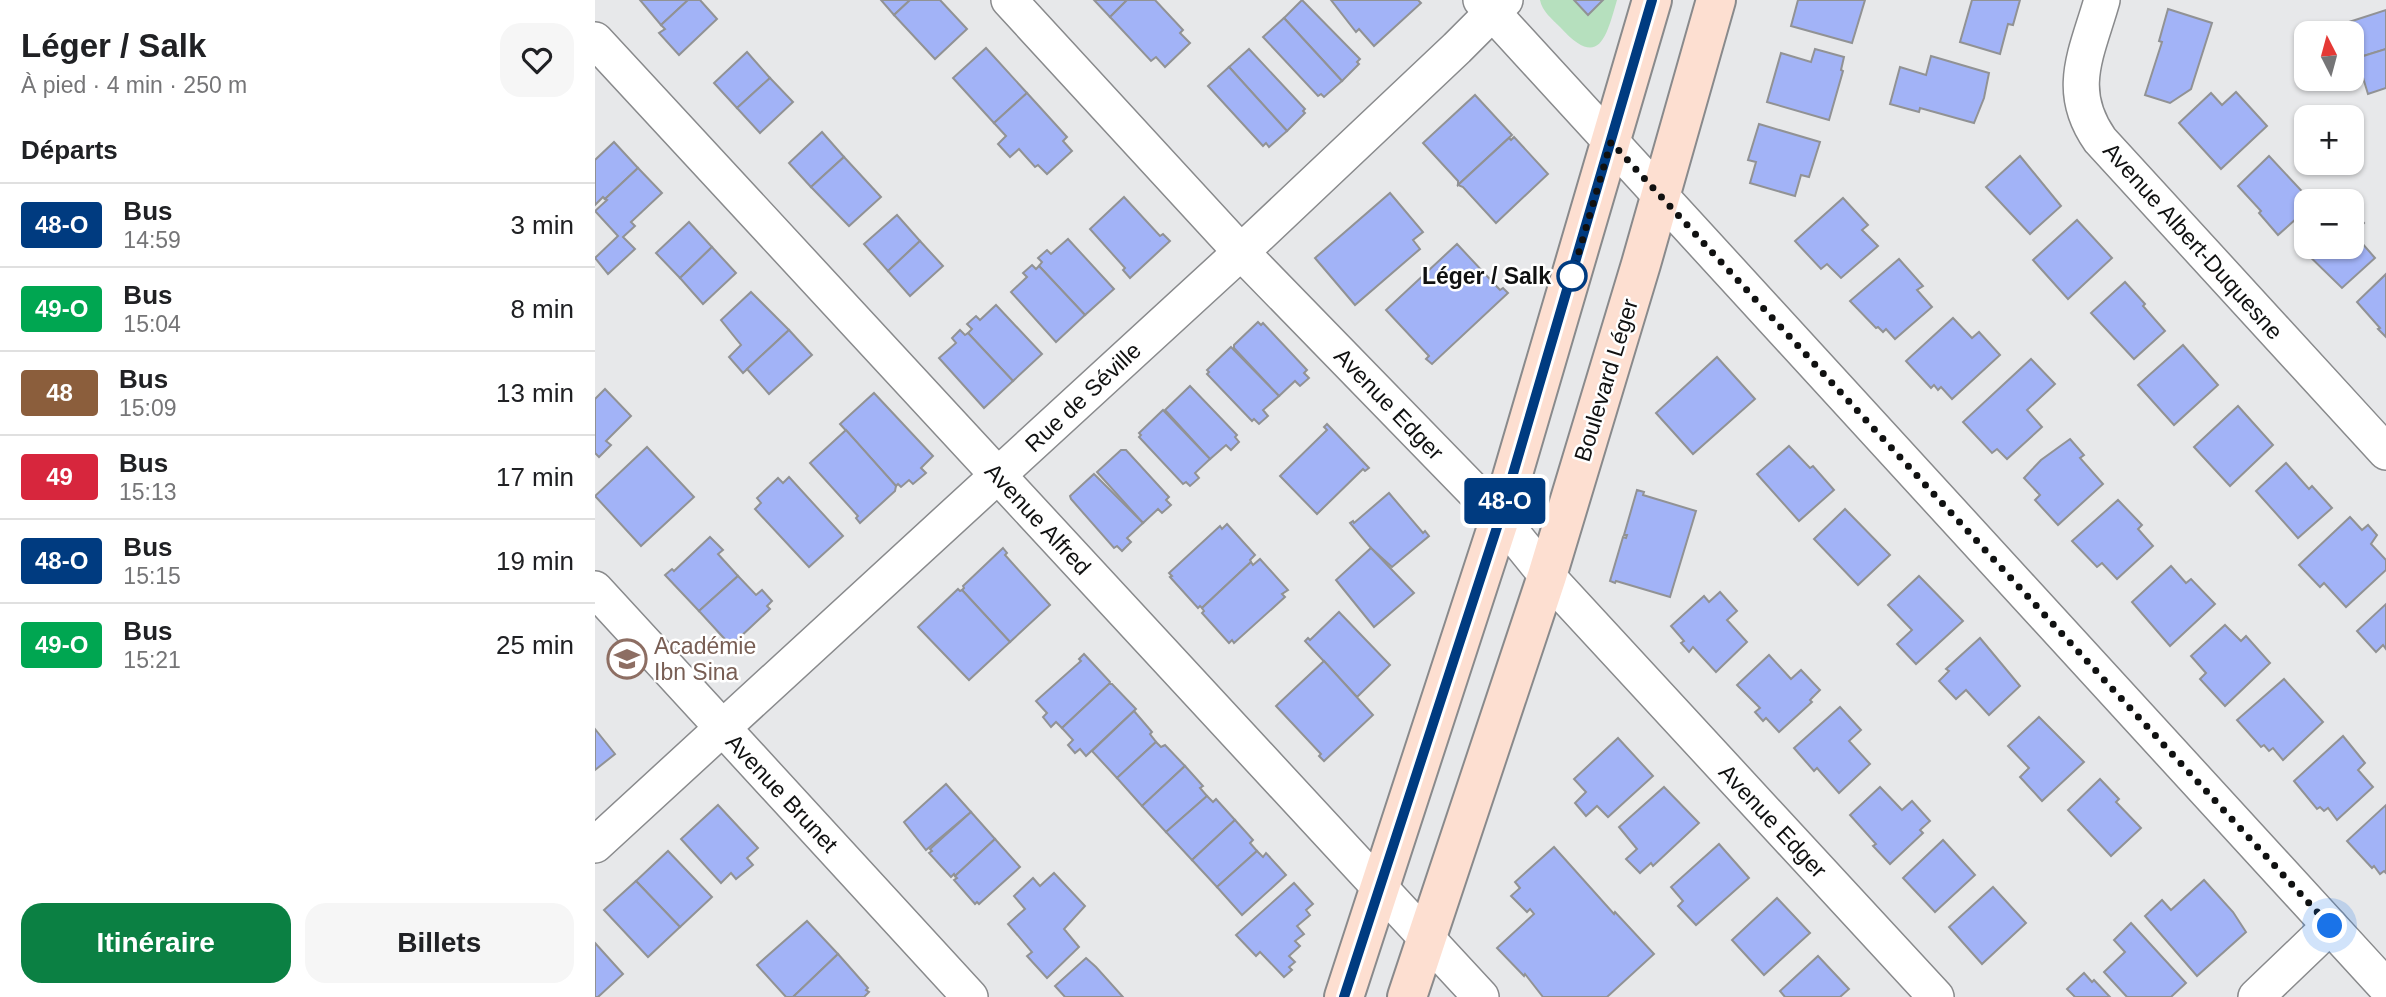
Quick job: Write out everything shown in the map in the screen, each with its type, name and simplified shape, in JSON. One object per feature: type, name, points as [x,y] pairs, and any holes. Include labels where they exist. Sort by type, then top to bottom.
[{"type":"main road","points":[[1344,997],[1500,518],[1651,0]]},
{"type":"main road","name":"Boulevard Léger","points":[[1407,997],[1546,576],[1641,264],[1716,0]]},
{"type":"street","name":"Avenue Edger","points":[[1009,0],[1241,252],[1500,518],[1546,576],[1936,997]]},
{"type":"street","name":"Avenue Albert-Duquesne","points":[[2102,0],[2080,85],[2082,105],[2089,124],[2100,140],[2386,452]]},
{"type":"street","name":"Rue de Séville","points":[[595,845],[1241,252],[1493,4]]},
{"type":"street","points":[[1493,4],[1611,142],[2386,987]]},
{"type":"street","name":"Avenue Alfred","points":[[595,40],[1481,997]]},
{"type":"street","name":"Avenue Brunet","points":[[595,589],[970,997]]},
{"type":"street","points":[[2256,997],[2330,926]]},
{"type":"green space","points":[[1540,0],[1617,0],[1604,37],[1599,44],[1592,47],[1573,40],[1548,15]]},
{"type":"building","points":[[640,0],[688,0],[661,25]]},
{"type":"building","points":[[688,0],[700,0],[717,19],[679,55],[659,33],[665,29],[661,25]]},
{"type":"building","points":[[881,0],[910,0],[894,15]]},
{"type":"building","points":[[910,0],[940,0],[967,29],[935,59],[894,15]]},
{"type":"building","points":[[1094,0],[1127,0],[1110,17]]},
{"type":"building","points":[[1127,0],[1155,0],[1183,30],[1180,33],[1190,43],[1165,67],[1156,57],[1151,61],[1110,17]]},
{"type":"building","points":[[1302,0],[1360,59],[1357,62],[1359,64],[1342,81],[1284,18]]},
{"type":"building","points":[[1331,0],[1418,0],[1421,3],[1374,46],[1359,29],[1356,32]]},
{"type":"building","points":[[1574,0],[1603,0],[1588,15]]},
{"type":"building","points":[[1798,0],[1865,0],[1852,43],[1791,26]]},
{"type":"building","points":[[1972,0],[2020,0],[2013,25],[2008,24],[2000,54],[1960,42]]},
{"type":"building","points":[[2168,9],[2212,23],[2191,89],[2170,103],[2145,95],[2162,42],[2159,41]]},
{"type":"building","points":[[2386,10],[2386,49],[2364,56],[2364,21],[2352,21]]},
{"type":"building","points":[[1284,18],[1342,81],[1324,97],[1321,94],[1318,96],[1263,37]]},
{"type":"building","points":[[986,48],[1027,93],[994,123],[953,78]]},
{"type":"building","points":[[1249,49],[1305,109],[1305,113],[1287,131],[1229,67]]},
{"type":"building","points":[[1815,49],[1844,57],[1843,71],[1829,120],[1767,102],[1781,53],[1811,62]]},
{"type":"building","points":[[2386,49],[2386,88],[2368,94],[2364,81],[2364,56]]},
{"type":"building","points":[[747,52],[770,78],[737,108],[714,83]]},
{"type":"building","points":[[1931,56],[1989,73],[1984,98],[1974,123],[1920,108],[1919,112],[1890,104],[1900,67],[1926,75]]},
{"type":"building","points":[[1229,67],[1287,131],[1269,147],[1266,143],[1263,146],[1208,86]]},
{"type":"building","points":[[770,78],[793,102],[760,133],[737,108]]},
{"type":"building","points":[[2236,92],[2267,126],[2221,169],[2179,123],[2211,93],[2222,105]]},
{"type":"building","points":[[1027,93],[1067,137],[1063,141],[1072,151],[1047,174],[1038,165],[1035,167],[1019,149],[1010,157],[998,144],[1006,136],[994,123]]},
{"type":"building","points":[[1475,95],[1512,135],[1458,185],[1458,181],[1423,143]]},
{"type":"building","points":[[1759,124],[1820,142],[1809,177],[1801,175],[1795,196],[1750,183],[1756,162],[1748,160]]},
{"type":"building","points":[[822,132],[844,157],[811,187],[789,163]]},
{"type":"building","points":[[1514,137],[1548,174],[1496,223],[1463,187],[1458,185],[1509,138],[1511,140]]},
{"type":"building","points":[[614,142],[638,168],[595,205],[595,160]]},
{"type":"building","points":[[2020,156],[2061,206],[2030,234],[1986,187]]},
{"type":"building","points":[[2269,156],[2300,189],[2294,189],[2294,221],[2278,235],[2238,186]]},
{"type":"building","points":[[844,157],[881,197],[849,226],[811,187]]},
{"type":"building","points":[[638,168],[662,193],[631,222],[635,226],[623,237],[635,249],[608,274],[595,258],[618,236],[595,211]]},
{"type":"building","points":[[1390,193],[1423,232],[1413,240],[1420,249],[1355,305],[1315,258]]},
{"type":"building","points":[[1124,197],[1160,236],[1163,234],[1170,241],[1130,278],[1123,270],[1125,268],[1090,229]]},
{"type":"building","points":[[1843,198],[1868,225],[1862,230],[1878,246],[1841,278],[1827,264],[1821,269],[1795,241]]},
{"type":"building","points":[[897,215],[920,241],[888,271],[864,244]]},
{"type":"building","points":[[2077,220],[2112,258],[2068,299],[2033,260]]},
{"type":"building","points":[[689,222],[712,247],[680,278],[656,253]]},
{"type":"building","points":[[1068,239],[1114,289],[1085,315],[1039,266],[1042,262],[1038,258],[1047,250],[1051,254]]},
{"type":"building","points":[[920,241],[943,266],[910,296],[888,271]]},
{"type":"building","points":[[1457,244],[1500,290],[1503,288],[1508,293],[1432,364],[1426,359],[1429,356],[1386,310]]},
{"type":"building","points":[[2364,245],[2375,258],[2342,288],[2312,259],[2364,259]]},
{"type":"building","points":[[712,247],[736,273],[703,304],[680,278]]},
{"type":"building","points":[[1899,259],[1923,286],[1917,290],[1932,307],[1895,339],[1886,329],[1883,332],[1876,328],[1850,301]]},
{"type":"building","points":[[1032,265],[1036,269],[1039,266],[1085,315],[1056,342],[1011,292],[1027,277],[1023,273]]},
{"type":"building","points":[[2386,274],[2386,337],[2357,302]]},
{"type":"building","points":[[2125,282],[2165,331],[2134,359],[2091,313]]},
{"type":"building","points":[[751,292],[789,330],[743,373],[729,357],[741,345],[721,320]]},
{"type":"building","points":[[996,305],[1042,354],[1013,381],[968,333],[972,329],[967,324],[976,316],[980,320]]},
{"type":"building","points":[[1953,318],[1972,338],[1979,332],[2000,355],[1952,399],[1941,387],[1938,390],[1934,385],[1931,388],[1906,361]]},
{"type":"building","points":[[1258,322],[1261,325],[1263,323],[1307,370],[1304,373],[1309,378],[1300,386],[1295,381],[1279,396],[1234,348]]},
{"type":"building","points":[[789,330],[812,355],[769,394],[747,369]]},
{"type":"building","points":[[960,330],[965,335],[968,333],[1013,381],[984,408],[939,358],[956,343],[952,338]]},
{"type":"building","points":[[2183,345],[2218,385],[2174,425],[2138,385]]},
{"type":"building","points":[[1231,347],[1279,396],[1263,410],[1268,416],[1259,424],[1254,419],[1252,421],[1207,374],[1207,370]]},
{"type":"building","points":[[1717,357],[1755,399],[1693,454],[1656,413]]},
{"type":"building","points":[[2031,359],[2055,384],[2027,410],[2042,427],[2007,459],[1997,449],[1992,453],[1963,422]]},
{"type":"building","points":[[1190,386],[1237,435],[1235,437],[1239,442],[1231,450],[1226,445],[1210,459],[1165,410]]},
{"type":"building","points":[[605,389],[631,416],[606,441],[611,445],[599,457],[595,453],[595,399]]},
{"type":"building","points":[[874,393],[933,456],[921,468],[926,473],[913,484],[909,480],[901,487],[898,484],[896,486],[840,424]]},
{"type":"building","points":[[2238,406],[2273,445],[2230,486],[2194,447]]},
{"type":"building","points":[[1163,410],[1210,459],[1195,473],[1199,478],[1190,486],[1186,482],[1183,484],[1139,437],[1139,433]]},
{"type":"building","points":[[1327,424],[1369,468],[1365,471],[1363,469],[1317,514],[1280,476],[1327,430],[1324,427]]},
{"type":"building","points":[[846,430],[896,486],[895,491],[860,523],[856,518],[858,516],[810,463]]},
{"type":"building","points":[[2070,439],[2084,455],[2080,458],[2103,484],[2058,525],[2035,500],[2040,495],[2024,478],[2041,460]]},
{"type":"building","points":[[1789,446],[1810,468],[1813,466],[1834,490],[1799,521],[1757,474]]},
{"type":"building","points":[[647,447],[694,497],[641,546],[595,496]]},
{"type":"building","points":[[1121,450],[1126,450],[1169,497],[1166,500],[1171,505],[1162,513],[1158,509],[1143,523],[1097,472]]},
{"type":"building","points":[[2286,463],[2309,489],[2312,486],[2332,508],[2298,538],[2256,491]]},
{"type":"building","points":[[1094,474],[1143,523],[1127,538],[1131,542],[1122,551],[1117,546],[1114,548],[1071,499],[1070,496]]},
{"type":"building","points":[[789,477],[843,536],[809,567],[755,509],[761,503],[757,498],[778,478],[783,483]]},
{"type":"building","points":[[1637,490],[1644,492],[1643,495],[1696,511],[1670,597],[1610,581],[1623,537],[1626,538],[1627,535],[1624,535]]},
{"type":"building","points":[[1389,493],[1423,533],[1425,531],[1429,536],[1392,567],[1350,523],[1354,523]]},
{"type":"building","points":[[2118,500],[2142,525],[2138,529],[2153,546],[2117,579],[2102,563],[2097,567],[2072,541]]},
{"type":"building","points":[[1845,509],[1890,555],[1858,585],[1814,539]]},
{"type":"building","points":[[2350,517],[2362,530],[2368,525],[2377,535],[2371,544],[2386,560],[2386,570],[2346,607],[2324,583],[2320,587],[2299,565]]},
{"type":"building","points":[[1227,524],[1255,555],[1251,562],[1202,608],[1198,608],[1169,573],[1220,526],[1222,529]]},
{"type":"building","points":[[710,537],[723,550],[718,554],[738,576],[699,611],[665,575],[672,569],[674,571]]},
{"type":"building","points":[[1003,548],[1007,553],[1005,555],[1050,605],[1010,642],[962,590]]},
{"type":"building","points":[[1371,548],[1414,593],[1374,627],[1336,580]]},
{"type":"building","points":[[1260,559],[1288,590],[1282,594],[1285,597],[1234,643],[1232,640],[1229,643],[1202,613],[1202,608],[1251,562],[1253,565]]},
{"type":"building","points":[[2171,566],[2186,583],[2191,579],[2215,604],[2170,646],[2132,602]]},
{"type":"building","points":[[738,576],[756,595],[762,590],[772,601],[767,606],[770,609],[737,640],[739,643],[733,648],[699,611]]},
{"type":"building","points":[[1919,576],[1963,621],[1916,664],[1897,644],[1912,630],[1888,605]]},
{"type":"building","points":[[958,589],[962,590],[1010,642],[969,680],[918,627]]},
{"type":"building","points":[[1720,592],[1737,611],[1727,620],[1747,642],[1716,672],[1693,647],[1689,652],[1681,643],[1684,641],[1671,626],[1704,596],[1709,602]]},
{"type":"building","points":[[2386,604],[2386,649],[2383,645],[2376,652],[2357,631]]},
{"type":"building","points":[[1339,612],[1390,665],[1357,697],[1305,641],[1308,638],[1310,640]]},
{"type":"building","points":[[2225,625],[2241,641],[2246,636],[2270,663],[2225,706],[2200,679],[2206,673],[2191,656]]},
{"type":"building","points":[[1980,638],[2020,686],[1989,715],[1966,690],[1956,699],[1939,681],[1949,671],[1946,669]]},
{"type":"building","points":[[1084,654],[1110,682],[1062,728],[1056,722],[1051,727],[1043,717],[1047,713],[1036,701],[1081,661],[1079,659]]},
{"type":"building","points":[[1769,655],[1791,679],[1801,670],[1820,690],[1810,700],[1812,702],[1779,732],[1766,718],[1763,721],[1755,712],[1760,708],[1737,685]]},
{"type":"building","points":[[1324,661],[1373,715],[1324,761],[1319,756],[1321,754],[1276,706]]},
{"type":"building","points":[[2284,679],[2323,722],[2283,760],[2273,748],[2269,751],[2264,745],[2261,747],[2237,720]]},
{"type":"building","points":[[1109,684],[1136,709],[1086,756],[1080,749],[1075,753],[1068,745],[1073,740],[1062,728]]},
{"type":"building","points":[[1840,707],[1861,730],[1849,741],[1870,764],[1839,793],[1817,768],[1814,771],[1794,748]]},
{"type":"building","points":[[1134,711],[1152,732],[1150,734],[1156,742],[1117,778],[1092,751]]},
{"type":"building","points":[[2039,717],[2084,762],[2042,801],[2020,777],[2029,768],[2008,746]]},
{"type":"building","points":[[595,729],[615,754],[595,770]]},
{"type":"building","points":[[2343,736],[2365,763],[2358,770],[2373,787],[2337,820],[2328,808],[2324,811],[2320,807],[2317,809],[2294,781]]},
{"type":"building","points":[[1618,738],[1653,776],[1608,817],[1597,806],[1586,816],[1575,803],[1586,792],[1574,779]]},
{"type":"building","points":[[1156,742],[1161,747],[1165,745],[1185,766],[1142,806],[1117,778]]},
{"type":"building","points":[[1185,766],[1203,786],[1200,788],[1207,796],[1166,832],[1142,806]]},
{"type":"building","points":[[2100,779],[2119,799],[2116,802],[2141,828],[2111,856],[2068,810]]},
{"type":"building","points":[[946,784],[971,812],[926,850],[904,822]]},
{"type":"building","points":[[1664,787],[1699,823],[1653,866],[1651,863],[1640,873],[1626,859],[1637,849],[1619,827]]},
{"type":"building","points":[[1880,787],[1902,810],[1912,801],[1930,821],[1920,830],[1923,833],[1890,864],[1850,815]]},
{"type":"building","points":[[1207,796],[1213,802],[1216,799],[1235,820],[1192,860],[1166,832]]},
{"type":"building","points":[[718,805],[758,848],[747,858],[753,865],[736,879],[731,873],[721,883],[681,839]]},
{"type":"building","points":[[2386,805],[2386,873],[2384,871],[2380,874],[2347,841]]},
{"type":"building","points":[[971,812],[995,839],[951,877],[929,853],[932,851],[930,849]]},
{"type":"building","points":[[1235,820],[1253,840],[1250,843],[1257,851],[1217,887],[1192,860]]},
{"type":"building","points":[[995,839],[1020,867],[979,904],[975,904],[954,880],[957,878],[955,876]]},
{"type":"building","points":[[1943,840],[1975,875],[1935,912],[1903,878]]},
{"type":"building","points":[[1719,844],[1749,878],[1696,925],[1678,906],[1683,901],[1671,887]]},
{"type":"building","points":[[1554,847],[1654,954],[1607,997],[1543,997],[1525,974],[1524,976],[1497,948],[1534,914],[1530,909],[1527,912],[1511,896],[1520,888],[1515,882]]},
{"type":"building","points":[[668,851],[712,897],[680,927],[636,881]]},
{"type":"building","points":[[1257,851],[1263,857],[1266,853],[1286,875],[1242,915],[1217,887]]},
{"type":"building","points":[[1054,873],[1085,906],[1064,929],[1079,947],[1047,978],[1027,956],[1032,952],[1008,924],[1025,909],[1014,896],[1033,878],[1040,886]]},
{"type":"building","points":[[2204,880],[2233,912],[2246,932],[2197,976],[2145,916],[2162,900],[2171,910]]},
{"type":"building","points":[[636,881],[680,927],[648,957],[604,910]]},
{"type":"building","points":[[1294,883],[1313,904],[1306,910],[1310,915],[1297,926],[1304,934],[1295,941],[1300,946],[1289,956],[1295,962],[1289,967],[1292,970],[1284,977],[1260,952],[1256,956],[1236,935]]},
{"type":"building","points":[[1993,887],[2026,923],[1982,964],[1949,927]]},
{"type":"building","points":[[1777,898],[1810,933],[1764,975],[1732,940]]},
{"type":"building","points":[[807,921],[838,954],[793,997],[786,997],[757,965]]},
{"type":"building","points":[[2131,923],[2186,983],[2171,997],[2127,997],[2104,972],[2125,952],[2114,940]]},
{"type":"building","points":[[595,943],[623,974],[598,997],[595,997]]},
{"type":"building","points":[[838,954],[868,988],[866,990],[869,992],[864,997],[793,997]]},
{"type":"building","points":[[1818,956],[1849,989],[1840,997],[1785,997],[1780,991]]},
{"type":"building","points":[[1086,958],[1123,997],[1065,997],[1055,986]]},
{"type":"building","points":[[2084,973],[2110,997],[2075,997],[2067,989]]},
{"type":"bus line","name":"48-O","points":[[1344,997],[1500,518],[1652,0]]},
{"type":"place","name":"Léger / Salk","points":[[1572,276]]},
{"type":"place","name":"Académie Ibn Sina","points":[[627,659]]},
{"type":"route","points":[[1572,276],[1611,142],[2330,926]]}]
